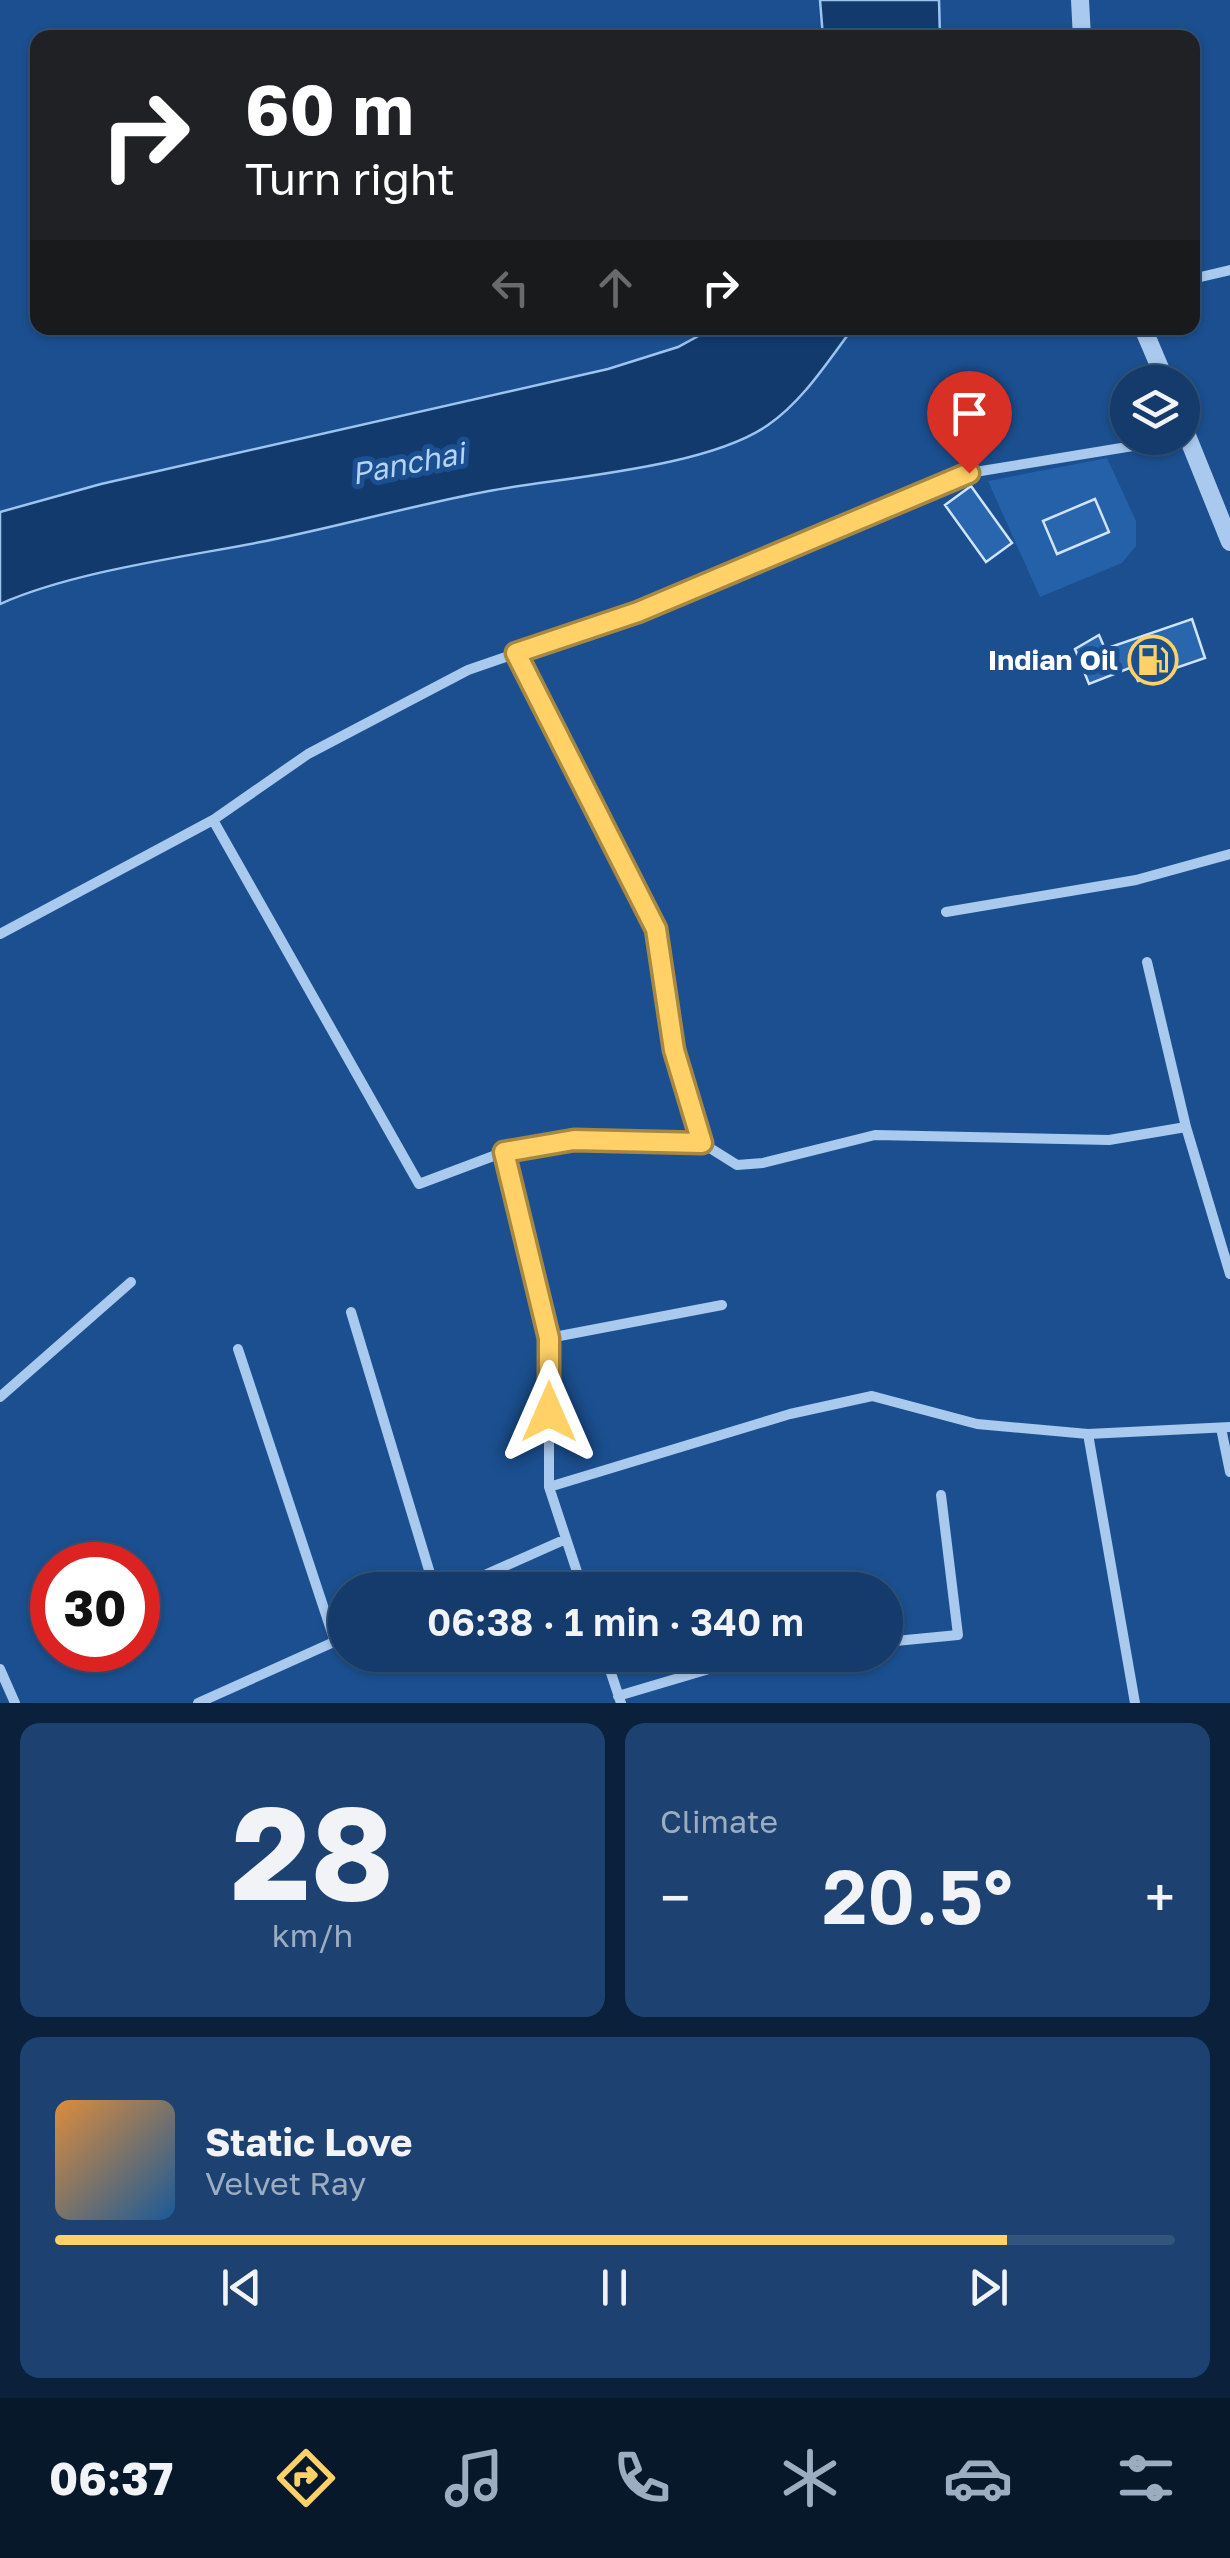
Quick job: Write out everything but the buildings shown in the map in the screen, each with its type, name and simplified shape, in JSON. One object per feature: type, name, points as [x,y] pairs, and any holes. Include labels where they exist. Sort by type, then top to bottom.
[{"type":"street","points":[[1080,0],[1082,30]]},
{"type":"street","points":[[1200,278],[1230,270]]},
{"type":"street","points":[[1146,335],[1159,365]]},
{"type":"street","points":[[0,934],[213,820],[308,754],[468,670],[638,612],[969,473],[1110,445]]},
{"type":"street","points":[[1195,455],[1230,542]]},
{"type":"street","points":[[516,653],[656,929],[674,1050],[702,1143]]},
{"type":"street","points":[[213,820],[419,1184],[504,1152],[574,1140],[702,1143],[737,1165],[763,1163],[875,1134],[1109,1140],[1186,1127]]},
{"type":"street","points":[[946,912],[1136,880],[1230,854]]},
{"type":"street","points":[[1147,962],[1186,1127],[1230,1274]]},
{"type":"street","points":[[504,1152],[549,1338],[549,1487],[577,1572]]},
{"type":"street","points":[[0,1397],[132,1282]]},
{"type":"street","points":[[549,1338],[722,1304]]},
{"type":"street","points":[[351,1312],[430,1572]]},
{"type":"street","points":[[238,1349],[328,1605]]},
{"type":"street","points":[[549,1487],[790,1414],[872,1396],[977,1424],[1088,1434],[1225,1427],[1230,1472]]},
{"type":"street","points":[[1088,1434],[1136,1703]]},
{"type":"street","points":[[903,1640],[958,1635],[941,1495]]},
{"type":"street","points":[[492,1572],[566,1539]]},
{"type":"street","points":[[198,1703],[328,1644]]},
{"type":"street","points":[[0,1669],[15,1703]]},
{"type":"street","points":[[611,1672],[620,1699],[703,1672]]},
{"type":"shaded area","points":[[1107,458],[1136,521],[1136,546],[1122,563],[1040,597],[988,481]]},
{"type":"water","points":[[820,0],[939,0],[940,30],[822,30]]},
{"type":"water","name":"Panchai","points":[[700,335],[848,335],[781,415],[741,440],[709,451],[634,469],[461,497],[294,535],[130,566],[61,582],[0,604],[0,512],[101,484],[608,369],[678,347]]},
{"type":"place","name":"Indian Oil","points":[[1153,660]]},
{"type":"route","points":[[549,1412],[549,1338],[504,1152],[574,1140],[702,1143],[674,1050],[656,929],[516,653],[638,612],[792,544],[969,473]]}]
